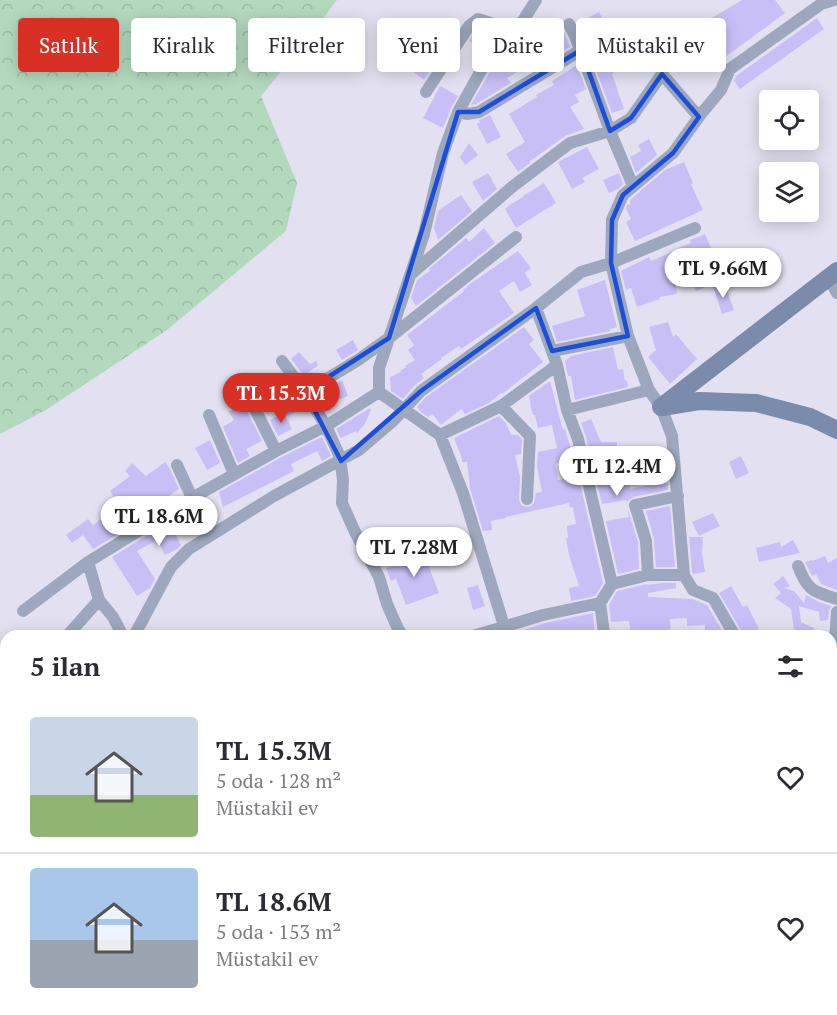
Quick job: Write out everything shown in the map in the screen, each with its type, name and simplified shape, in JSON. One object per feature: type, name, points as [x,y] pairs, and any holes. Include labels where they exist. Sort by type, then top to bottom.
[{"type":"street","points":[[525,18],[536,0]]},
{"type":"street","points":[[732,630],[713,598],[693,590],[684,575],[672,436],[661,407],[649,390],[628,336],[611,263],[612,220],[623,195],[673,153],[721,90],[730,69],[821,4],[834,0]]},
{"type":"street","points":[[426,92],[472,24]]},
{"type":"street","points":[[569,24],[576,39]]},
{"type":"street","points":[[458,112],[467,114],[479,112],[576,52]]},
{"type":"street","points":[[379,392],[379,368],[424,234],[443,153],[458,112],[480,72]]},
{"type":"street","points":[[588,72],[633,186]]},
{"type":"street","points":[[409,276],[512,187],[570,143],[610,131],[631,118],[662,74],[699,117]]},
{"type":"street","points":[[137,630],[171,567],[189,549],[274,496],[359,450],[393,421],[421,391],[536,308],[581,272],[611,263],[695,228]]},
{"type":"street","points":[[305,392],[389,338],[516,237]]},
{"type":"street","points":[[661,407],[834,280]]},
{"type":"street","points":[[536,308],[557,364],[567,410],[578,439],[612,584]]},
{"type":"street","points":[[552,351],[628,336]]},
{"type":"street","points":[[282,362],[305,392],[326,426],[341,461],[342,503],[379,577],[387,604],[399,630]]},
{"type":"street","points":[[440,435],[501,406],[557,364]]},
{"type":"street","points":[[244,387],[276,450]]},
{"type":"street","points":[[567,410],[649,390]]},
{"type":"street","points":[[379,392],[440,435],[463,493],[504,626]]},
{"type":"street","points":[[23,611],[88,562],[192,498],[276,450],[326,426],[379,392]]},
{"type":"street","points":[[661,407],[699,401],[756,403],[810,417],[837,430]]},
{"type":"street","points":[[501,406],[530,436],[527,499]]},
{"type":"street","points":[[209,415],[234,474]]},
{"type":"street","points":[[177,465],[192,498]]},
{"type":"street","points":[[648,575],[646,541],[635,505],[678,496]]},
{"type":"street","points":[[88,562],[99,600],[120,630]]},
{"type":"street","points":[[798,567],[810,589],[837,599]]},
{"type":"street","points":[[604,630],[600,603],[612,584],[648,575],[684,575]]},
{"type":"street","points":[[72,630],[99,600]]},
{"type":"street","points":[[496,630],[543,615],[600,603]]},
{"type":"street","points":[[836,630],[837,612]]},
{"type":"highlighted area","points":[[581,50],[610,131],[631,118],[662,74],[699,117],[673,153],[623,195],[612,220],[611,263],[628,336],[552,351],[536,308],[421,391],[341,461],[305,392],[389,338],[458,112],[479,112]]},
{"type":"green space","points":[[0,0],[337,0],[323,18],[248,18],[248,72],[281,72],[261,96],[297,183],[286,231],[167,330],[46,410],[0,434]]},
{"type":"building","points":[[742,0],[775,0],[785,13],[726,56],[726,18],[712,18]]},
{"type":"building","points":[[599,12],[602,18],[588,18]]},
{"type":"building","points":[[817,18],[824,29],[740,89],[734,81],[736,76]]},
{"type":"building","points":[[564,32],[570,47],[564,50]]},
{"type":"building","points":[[576,66],[576,72],[580,72],[586,89],[575,95],[579,102],[570,107],[584,129],[565,136],[518,172],[506,154],[525,142],[509,114],[554,85],[552,81]]},
{"type":"building","points":[[414,72],[429,72],[424,80]]},
{"type":"building","points":[[517,72],[507,78],[511,83],[471,105],[489,73]]},
{"type":"building","points":[[597,72],[614,73],[612,74],[624,109],[612,113]]},
{"type":"building","points":[[440,86],[458,96],[443,128],[423,118]]},
{"type":"building","points":[[490,115],[501,137],[487,144],[477,124],[479,120]]},
{"type":"building","points":[[649,139],[657,155],[636,173],[630,157],[641,151],[638,145]]},
{"type":"building","points":[[469,143],[478,155],[465,165],[460,157]]},
{"type":"building","points":[[587,147],[599,169],[582,178],[585,182],[572,189],[558,162]]},
{"type":"building","points":[[684,162],[703,210],[635,241],[626,222],[631,219],[626,209],[630,200],[665,170]]},
{"type":"building","points":[[488,173],[497,189],[483,201],[472,182]]},
{"type":"building","points":[[619,173],[623,184],[609,193],[603,180]]},
{"type":"building","points":[[544,183],[556,203],[516,228],[505,209]]},
{"type":"building","points":[[461,195],[472,211],[438,240],[434,228],[439,210]]},
{"type":"building","points":[[484,228],[495,243],[416,306],[411,298],[417,280],[466,238],[469,242]]},
{"type":"building","points":[[705,234],[716,260],[704,266],[712,284],[696,291],[687,269],[674,274],[677,294],[659,297],[660,299],[637,307],[631,288],[626,290],[621,271],[649,257],[651,261],[679,249],[691,243],[690,240]]},
{"type":"building","points":[[518,251],[531,268],[525,273],[532,285],[520,292],[514,281],[499,291],[514,313],[461,349],[459,346],[441,358],[421,374],[424,378],[403,399],[391,391],[390,377],[401,372],[405,366],[415,360],[408,350],[414,345],[407,335],[470,284]]},
{"type":"building","points":[[605,280],[617,327],[610,331],[557,342],[552,326],[585,316],[577,290]]},
{"type":"building","points":[[725,284],[734,310],[722,314],[713,286]]},
{"type":"building","points":[[668,322],[673,337],[676,334],[697,359],[670,384],[648,357],[656,350],[649,327]]},
{"type":"building","points":[[524,327],[534,340],[529,344],[543,362],[489,403],[465,414],[461,409],[441,425],[432,414],[428,417],[420,411],[417,407],[426,397]]},
{"type":"building","points":[[353,340],[358,350],[342,360],[336,350]]},
{"type":"building","points":[[613,347],[618,370],[623,369],[628,387],[575,400],[571,376],[568,376],[565,361],[571,356]]},
{"type":"building","points":[[299,352],[310,364],[316,361],[318,365],[304,376],[291,359]]},
{"type":"building","points":[[285,378],[305,407],[287,416],[276,396],[262,404],[257,395]]},
{"type":"building","points":[[342,380],[348,396],[332,402],[330,398],[321,402],[316,395]]},
{"type":"building","points":[[550,381],[563,430],[565,429],[574,459],[555,464],[558,480],[575,477],[578,474],[603,583],[595,596],[571,601],[569,588],[579,586],[566,538],[568,538],[567,526],[576,524],[573,507],[570,508],[569,503],[491,521],[492,530],[483,531],[470,488],[467,462],[462,462],[454,438],[499,416],[506,423],[511,435],[518,435],[522,439],[521,454],[515,455],[520,477],[519,499],[523,506],[531,506],[536,493],[542,492],[537,467],[538,452],[557,448],[552,425],[538,428],[529,396]]},
{"type":"building","points":[[243,403],[262,441],[246,449],[250,456],[238,463],[223,427],[234,420],[229,412]]},
{"type":"building","points":[[370,408],[365,424],[357,433],[356,431],[341,438],[336,429]]},
{"type":"building","points":[[284,413],[292,429],[278,436],[270,420]]},
{"type":"building","points":[[591,419],[601,442],[617,442],[617,454],[621,453],[625,460],[630,489],[668,483],[668,490],[633,497],[627,502],[627,506],[626,500],[602,504],[594,471],[596,471],[594,455],[590,456],[581,423]]},
{"type":"building","points":[[322,437],[331,456],[322,461],[317,451],[291,464],[294,471],[223,507],[219,492]]},
{"type":"building","points":[[210,440],[220,463],[207,470],[195,448]]},
{"type":"building","points":[[741,456],[749,473],[736,479],[729,462]]},
{"type":"building","points":[[165,462],[179,489],[145,512],[146,517],[93,549],[83,535],[72,543],[66,535],[88,519],[93,525],[118,507],[110,491],[130,476],[125,471],[132,463],[146,476]]},
{"type":"building","points":[[204,500],[217,522],[204,530],[197,518],[181,526],[183,531],[176,535],[181,545],[165,555],[157,540],[137,551],[155,579],[150,588],[137,596],[112,557]]},
{"type":"building","points":[[670,506],[675,567],[656,567],[654,539],[646,511]]},
{"type":"building","points":[[628,509],[638,542],[639,569],[618,574],[606,521],[629,517]]},
{"type":"building","points":[[713,513],[720,526],[699,536],[692,522]]},
{"type":"building","points":[[689,537],[703,537],[702,553],[705,572],[693,574],[692,572]]},
{"type":"building","points":[[793,540],[800,553],[759,562],[756,548],[780,542],[781,547]]},
{"type":"building","points":[[428,551],[431,561],[427,562],[439,593],[406,605],[396,579],[391,581],[386,568]]},
{"type":"building","points":[[825,556],[828,563],[837,558],[837,590],[821,584],[816,574],[812,576],[805,562]]},
{"type":"building","points":[[783,576],[790,586],[784,588],[794,591],[804,603],[806,595],[831,606],[828,620],[820,621],[819,612],[799,606],[801,622],[814,628],[813,630],[794,630],[791,609],[775,598],[781,593],[773,584]]},
{"type":"building","points":[[676,583],[676,588],[648,593],[648,597],[692,599],[707,605],[722,630],[705,630],[705,625],[687,626],[687,618],[670,619],[671,630],[630,630],[629,621],[611,622],[609,605],[617,591],[647,585]]},
{"type":"building","points":[[478,585],[485,606],[473,610],[467,588]]},
{"type":"building","points":[[731,586],[743,607],[747,605],[759,629],[741,630],[719,593]]},
{"type":"building","points":[[593,613],[594,630],[523,630]]}]
